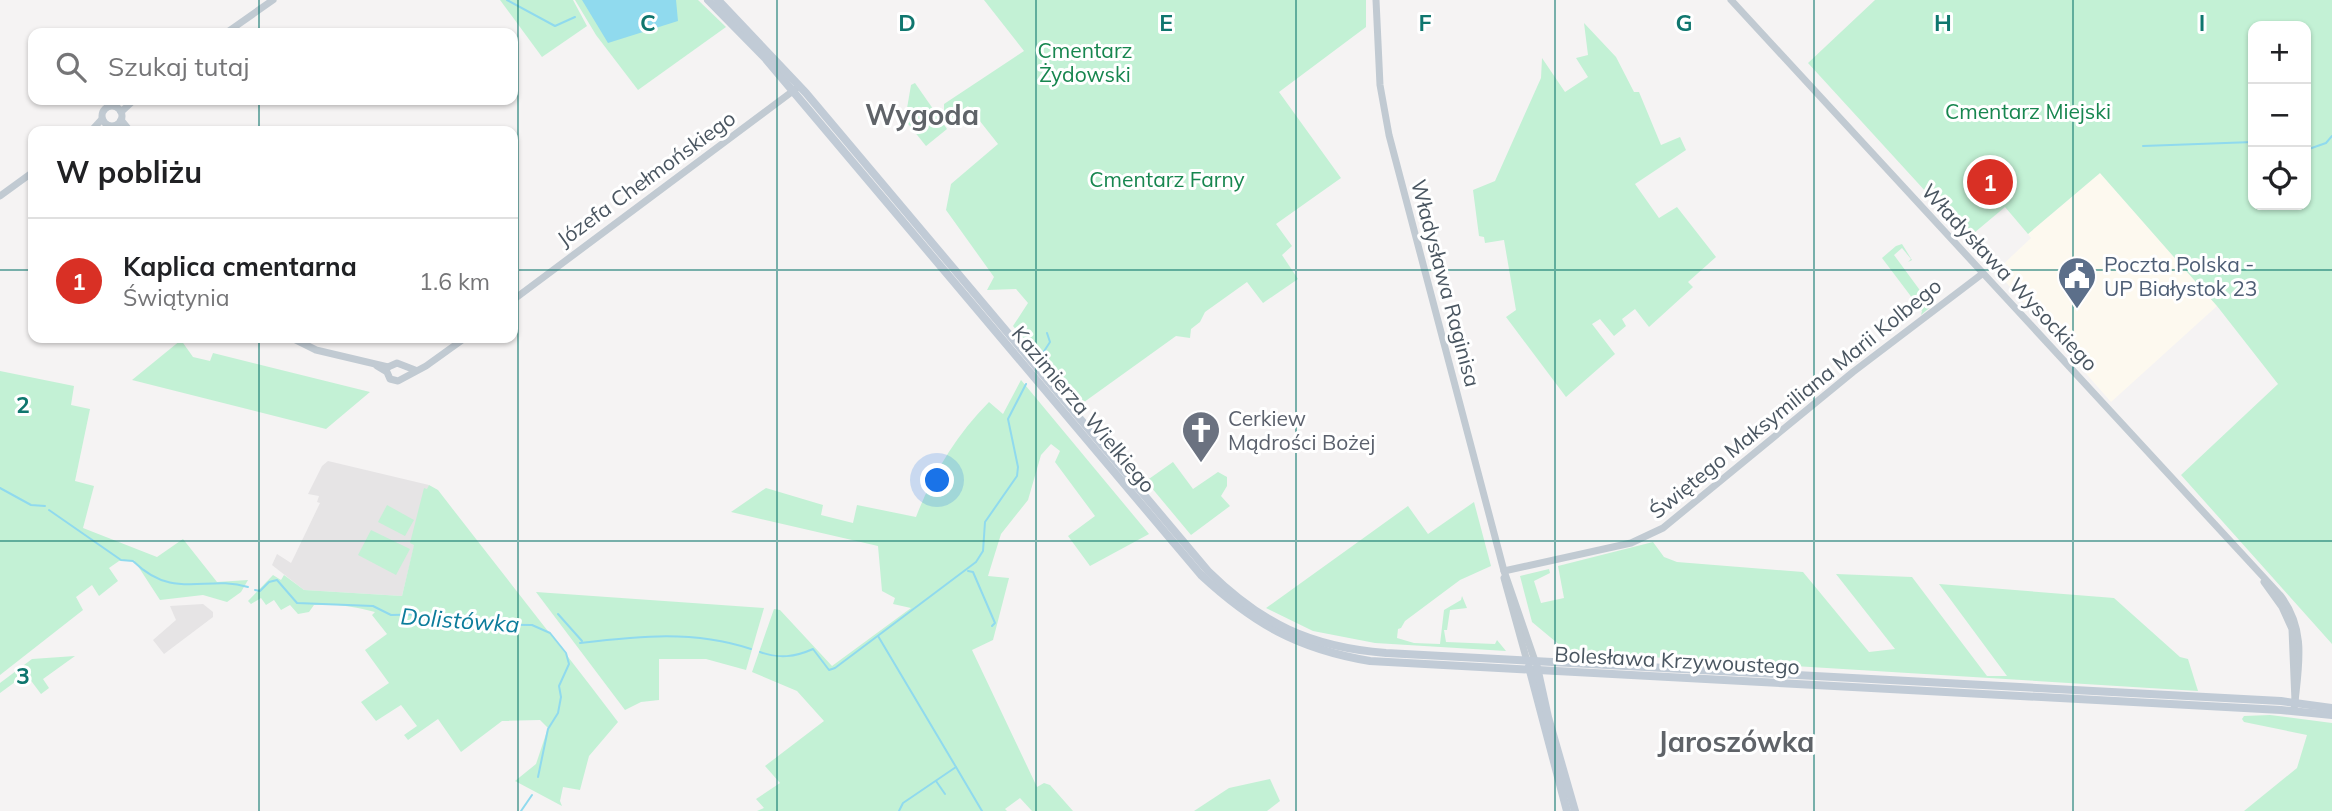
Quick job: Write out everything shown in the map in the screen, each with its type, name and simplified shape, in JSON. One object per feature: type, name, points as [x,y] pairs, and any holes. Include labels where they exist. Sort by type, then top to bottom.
[{"type":"main road","name":"Kazimierza Wielkiego","points":[[708,0],[796,88]]},
{"type":"main road","name":"Kazimierza Wielkiego","points":[[719,0],[1000,330],[1201,575],[1258,622],[1306,646],[1338,656],[1370,661],[1532,665]]},
{"type":"main road","name":"Bolesława Krzywoustego","points":[[1532,665],[2295,706]]},
{"type":"main road","name":"Władysława Raginisa","points":[[1532,665],[1548,717],[1568,805],[1575,811]]},
{"type":"main road","points":[[2295,706],[2332,708]]},
{"type":"main road","points":[[2295,706],[2332,715]]},
{"type":"street","points":[[233,28],[273,0]]},
{"type":"street","name":"Władysława Raginisa","points":[[1376,0],[1380,85],[1389,135],[1504,571],[1532,665]]},
{"type":"street","name":"Władysława Wysockiego","points":[[1731,0],[2262,579],[2282,607],[2292,629],[2295,706]]},
{"type":"street","name":"Józefa Chełmońskiego","points":[[518,296],[796,88]]},
{"type":"street","points":[[98,126],[119,116],[129,105]]},
{"type":"street","points":[[104,122],[106,107],[119,116],[125,126]]},
{"type":"street","points":[[0,196],[28,176]]},
{"type":"street","name":"Świętego Maksymiliana Marii Kolbego","points":[[1504,571],[1631,542],[1663,528],[1853,372],[1982,274]]},
{"type":"street","points":[[302,343],[316,350],[388,370],[395,381],[404,372],[416,370],[457,343]]},
{"type":"street","points":[[388,370],[397,363],[404,372]]},
{"type":"shaded area","points":[[2100,173],[2217,306],[2111,402],[1996,271],[2031,238],[2028,234]]},
{"type":"shaded area","points":[[328,461],[429,485],[402,596],[304,590],[272,565],[277,554],[291,563],[320,503],[317,502],[319,496],[308,494],[322,466]]},
{"type":"shaded area","points":[[203,604],[213,612],[213,617],[164,654],[153,640],[176,620],[170,606]]},
{"type":"green space","points":[[500,0],[573,0],[587,26],[542,57]]},
{"type":"green space","points":[[575,0],[698,0],[726,27],[638,90],[596,35]]},
{"type":"green space","points":[[984,0],[1366,0],[1366,27],[1279,92],[1341,178],[1276,224],[1292,246],[1282,255],[1298,279],[1263,303],[1247,282],[1205,312],[1200,322],[1191,329],[1190,338],[1176,336],[1080,405],[1013,326],[1028,303],[1016,289],[987,290],[994,277],[946,210],[951,184],[998,144],[968,106],[949,120],[944,114],[944,104],[1024,51]]},
{"type":"green space","name":"Cmentarz Miejski","points":[[1875,0],[2332,0],[2332,644],[2181,475],[2278,384],[2217,306],[2100,173],[2028,234],[2005,207],[1968,238],[1936,198],[1927,193],[1808,63]]},
{"type":"green space","points":[[1584,23],[1616,57],[1634,92],[1639,92],[1661,145],[1680,137],[1686,150],[1635,184],[1659,218],[1677,207],[1716,257],[1688,282],[1693,287],[1649,327],[1635,309],[1622,319],[1626,326],[1614,336],[1600,319],[1592,324],[1615,354],[1566,397],[1506,317],[1516,310],[1504,240],[1485,243],[1484,237],[1479,236],[1473,190],[1495,181],[1541,78],[1542,58],[1565,92],[1588,77],[1576,58],[1588,55]]},
{"type":"green space","points":[[915,83],[947,129],[926,146],[905,120],[911,85]]},
{"type":"green space","points":[[1902,244],[1912,260],[1908,262],[1911,259],[1902,248],[1894,255],[1930,304],[1934,304],[1921,315],[1922,311],[1882,258]]},
{"type":"green space","points":[[177,343],[183,343],[193,357],[210,361],[213,353],[370,392],[326,429],[132,380]]},
{"type":"green space","points":[[0,371],[74,386],[71,405],[90,409],[75,481],[94,486],[83,528],[157,557],[183,539],[217,582],[248,580],[241,592],[227,602],[203,595],[160,600],[134,560],[119,561],[109,568],[118,581],[99,596],[92,585],[76,597],[83,610],[0,675]]},
{"type":"green space","points":[[1021,380],[1149,534],[1090,566],[1068,536],[1095,516],[1055,462],[1060,451],[1051,444],[1041,455],[1028,500],[1001,534],[988,576],[1009,578],[993,640],[972,650],[1037,787],[1044,783],[1050,785],[1073,811],[1032,811],[1020,798],[1005,809],[1007,811],[757,811],[764,808],[756,799],[780,783],[765,766],[824,721],[797,691],[752,672],[774,609],[780,610],[832,666],[911,608],[893,604],[895,598],[882,591],[878,546],[731,512],[766,488],[823,505],[821,515],[853,523],[857,505],[916,517],[956,441],[989,402],[1003,414]]},
{"type":"green space","points":[[1173,462],[1193,489],[1218,472],[1227,477],[1227,486],[1221,496],[1230,506],[1191,535],[1146,481]]},
{"type":"green space","points":[[429,485],[438,490],[618,722],[589,756],[580,790],[563,787],[560,801],[562,806],[515,781],[536,764],[548,728],[540,720],[502,721],[461,752],[438,719],[408,740],[404,735],[417,726],[401,705],[376,721],[361,702],[389,683],[365,650],[387,634],[372,615],[375,612],[345,606],[314,605],[309,612],[298,614],[290,605],[281,610],[274,600],[266,605],[261,598],[251,604],[248,601],[273,575],[281,580],[284,575],[304,590],[402,596],[414,545],[410,543],[424,488],[427,489]]},
{"type":"green space","points":[[1474,502],[1491,566],[1460,580],[1405,621],[1398,629],[1397,638],[1414,643],[1440,644],[1444,610],[1461,600],[1462,596],[1467,608],[1450,610],[1447,630],[1444,630],[1446,642],[1495,644],[1497,640],[1506,651],[1375,643],[1313,631],[1266,608],[1408,506],[1428,534]]},
{"type":"green space","points":[[387,505],[414,520],[405,536],[378,522]]},
{"type":"green space","points":[[371,530],[410,549],[396,575],[358,555]]},
{"type":"green space","points":[[1653,542],[1664,557],[1677,562],[1803,572],[1869,652],[1895,649],[1836,574],[1912,577],[1987,676],[2007,676],[1939,584],[2114,598],[2180,657],[2188,659],[2198,691],[1568,652],[1532,622],[1520,576],[1549,569],[1550,573],[1534,581],[1541,603],[1564,598],[1558,566]]},
{"type":"green space","points":[[536,592],[764,608],[746,670],[706,659],[659,659],[659,700],[641,702],[625,710]]},
{"type":"green space","points":[[75,656],[43,679],[49,688],[41,694],[26,674],[0,693],[0,683],[32,659]]},
{"type":"green space","points":[[2270,715],[2332,723],[2332,811],[2244,811],[2297,768],[2307,735],[2244,722],[2242,719],[2244,716]]},
{"type":"green space","points":[[1270,779],[1280,801],[1267,811],[1194,811],[1229,788]]},
{"type":"water","points":[[582,0],[676,0],[678,21],[608,43]]},
{"type":"waterway","points":[[507,0],[555,26],[575,17]]},
{"type":"waterway","points":[[2311,148],[2326,143],[2332,136]]},
{"type":"waterway","points":[[2143,146],[2248,142]]},
{"type":"waterway","points":[[1041,356],[1050,342],[1047,333]]},
{"type":"waterway","points":[[760,652],[787,656],[813,649],[829,670],[835,668],[976,562],[983,551],[985,522],[1017,476],[1018,467],[1008,419],[1026,384]]},
{"type":"waterway","name":"Dolistówka","points":[[0,488],[31,505],[45,506]]},
{"type":"waterway","name":"Dolistówka","points":[[49,510],[121,560],[133,561],[163,581],[248,587]]},
{"type":"waterway","points":[[968,571],[973,572],[995,623],[992,626]]},
{"type":"waterway","name":"Dolistówka","points":[[255,590],[260,591],[269,582],[277,580],[297,603],[373,606],[391,615],[435,614],[462,624],[532,625],[550,633],[566,653],[569,664],[559,686],[561,697],[558,713],[548,729],[538,777]]},
{"type":"waterway","points":[[558,614],[582,641]]},
{"type":"waterway","points":[[580,643],[666,636],[709,639],[751,649]]},
{"type":"waterway","points":[[878,636],[956,767],[903,803],[899,811]]},
{"type":"waterway","points":[[956,767],[982,811]]},
{"type":"waterway","points":[[936,781],[945,794]]},
{"type":"waterway","name":"Dolistówka","points":[[521,811],[532,795]]},
{"type":"place","name":"Kaplica cmentarna","points":[[1990,182]]},
{"type":"place","name":"Poczta Polska - UP Białystok 23","points":[[2077,310]]},
{"type":"place","name":"Cerkiew Mądrości Bożej","points":[[1201,464]]},
{"type":"district","name":"Wygoda","points":[[922,114]]},
{"type":"district","name":"Jaroszówka","points":[[1736,741]]},
{"type":"park label","name":"Cmentarz Żydowski","points":[[1085,62]]},
{"type":"park label","name":"Cmentarz Farny","points":[[1167,179]]}]
